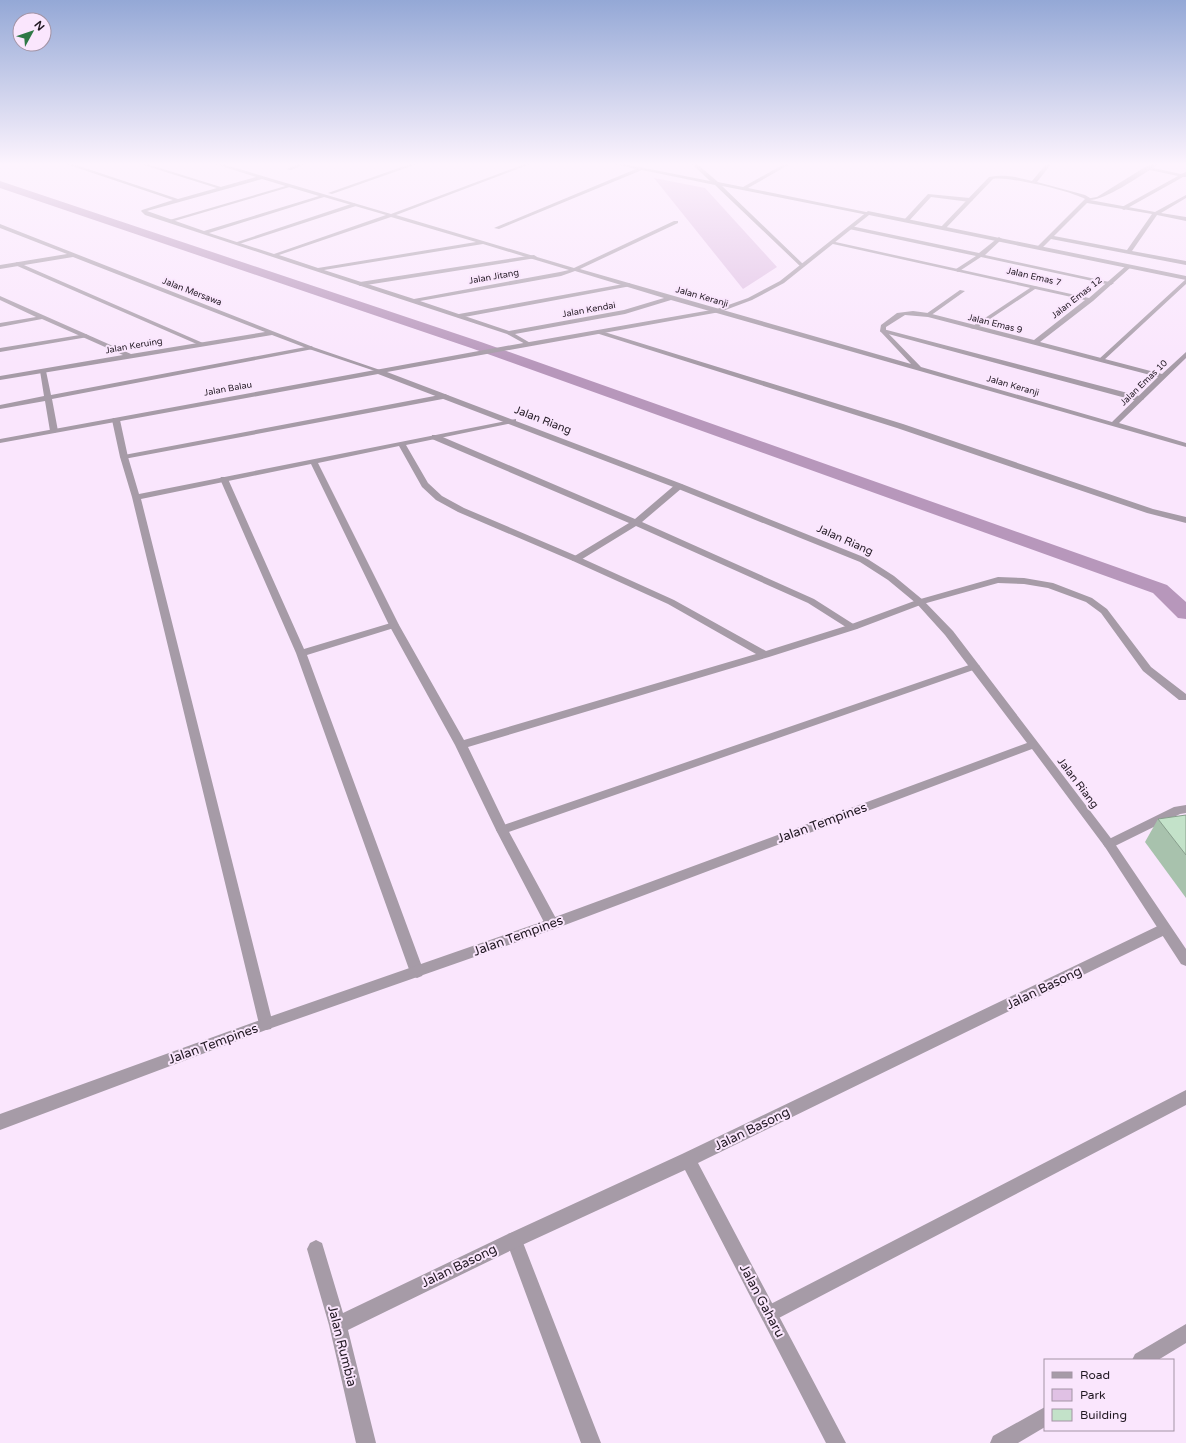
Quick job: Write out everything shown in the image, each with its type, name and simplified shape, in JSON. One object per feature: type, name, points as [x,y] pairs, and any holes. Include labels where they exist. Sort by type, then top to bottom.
[{"type":"street","name":"Jalan Mersawa","points":[[10,230],[311,348],[380,371]]},
{"type":"street","points":[[200,230],[459,316],[508,333],[530,344]]},
{"type":"street","points":[[206,232],[211,230]]},
{"type":"street","points":[[237,243],[275,230]]},
{"type":"street","points":[[275,255],[349,230]]},
{"type":"street","name":"Jalan Keranji","points":[[442,230],[671,298],[1186,445]]},
{"type":"street","name":"Jalan Jitang","points":[[413,301],[538,278],[576,269],[658,230]]},
{"type":"street","points":[[765,230],[801,265]]},
{"type":"street","points":[[718,311],[782,282],[801,265],[848,230]]},
{"type":"street","points":[[862,230],[1111,283]]},
{"type":"street","points":[[956,230],[1186,278]]},
{"type":"street","points":[[1040,247],[1057,230]]},
{"type":"street","points":[[1128,252],[1143,230]]},
{"type":"street","points":[[1050,237],[1186,263]]},
{"type":"street","points":[[958,270],[981,255],[999,239]]},
{"type":"street","points":[[317,270],[483,242]]},
{"type":"street","name":"Jalan Emas 7","points":[[832,242],[1091,300]]},
{"type":"street","points":[[0,267],[73,255]]},
{"type":"street","points":[[360,284],[534,257]]},
{"type":"street","points":[[17,264],[202,344]]},
{"type":"street","name":"Jalan Emas 12","points":[[1035,343],[1091,300],[1129,266]]},
{"type":"street","points":[[1101,360],[1186,281]]},
{"type":"street","points":[[459,316],[629,285]]},
{"type":"street","points":[[973,328],[1035,287]]},
{"type":"street","points":[[928,315],[962,291]]},
{"type":"street","points":[[0,298],[130,356]]},
{"type":"street","name":"Jalan Kendai","points":[[508,333],[625,312],[671,298]]},
{"type":"street","name":"Jalan Balau","points":[[0,441],[506,348],[718,311]]},
{"type":"street","name":"Jalan Emas 9","points":[[883,331],[883,326],[900,313],[909,312],[928,315],[973,328],[1163,376]]},
{"type":"street","points":[[0,325],[44,317]]},
{"type":"street","points":[[883,331],[919,369]]},
{"type":"street","points":[[883,331],[1140,400]]},
{"type":"street","points":[[598,332],[900,426],[1150,511],[1186,520]]},
{"type":"street","name":"Jalan Keruing","points":[[0,378],[272,333]]},
{"type":"street","points":[[0,350],[86,336]]},
{"type":"street","points":[[0,407],[311,348]]},
{"type":"street","name":"Jalan Emas 10","points":[[1114,424],[1186,354]]},
{"type":"street","points":[[43,371],[54,431]]},
{"type":"street","name":"Jalan Riang","points":[[380,371],[513,421],[863,560],[891,578],[920,602],[949,633],[975,666],[1109,844],[1186,960]]},
{"type":"street","points":[[124,457],[446,396]]},
{"type":"street","points":[[116,420],[266,1024]]},
{"type":"street","points":[[136,496],[513,421]]},
{"type":"street","points":[[436,437],[636,523],[811,601],[853,627]]},
{"type":"street","points":[[401,444],[426,485],[435,496],[461,510],[576,559],[671,602],[765,655]]},
{"type":"street","points":[[313,462],[394,625],[461,745],[502,830],[552,924]]},
{"type":"street","points":[[224,479],[301,653],[417,972]]},
{"type":"street","points":[[576,559],[636,523],[679,486]]},
{"type":"street","points":[[461,745],[765,655],[853,627],[920,602],[998,580],[1050,585],[1089,600],[1104,611],[1147,669],[1183,697]]},
{"type":"street","points":[[301,653],[394,625]]},
{"type":"street","points":[[502,830],[975,666]]},
{"type":"street","name":"Jalan Tempines","points":[[0,1122],[266,1024],[552,924],[1034,744]]},
{"type":"street","points":[[1109,844],[1178,810],[1186,808]]},
{"type":"street","name":"Jalan Basong","points":[[338,1325],[514,1240],[688,1160],[1164,929]]},
{"type":"street","points":[[769,1314],[1186,1097]]},
{"type":"street","name":"Jalan Gaharu","points":[[688,1160],[836,1443]]},
{"type":"street","points":[[514,1240],[591,1443]]},
{"type":"street","name":"Jalan Rumbia","points":[[316,1249],[338,1325],[366,1443]]},
{"type":"street","points":[[1143,1359],[1186,1334]]},
{"type":"street","points":[[1000,1443],[1044,1417]]},
{"type":"green space","points":[[696,230],[744,230],[777,267],[743,289]]},
{"type":"building","points":[[1186,815],[1186,855],[1158,819]]},
{"type":"waterway","points":[[137,230],[476,345],[1160,589],[1186,613]]}]
